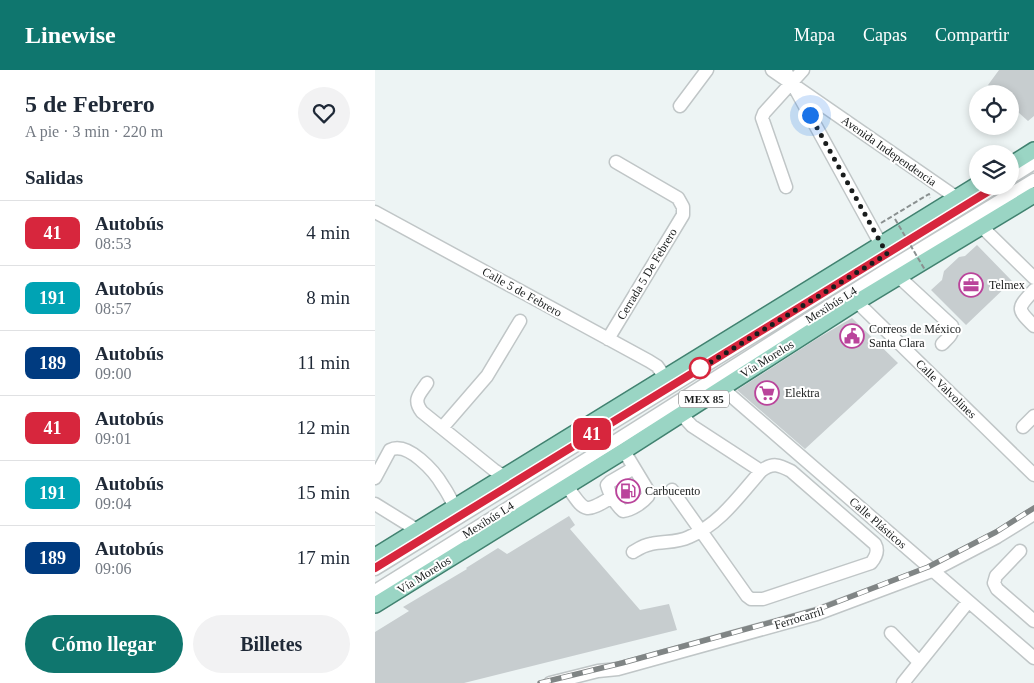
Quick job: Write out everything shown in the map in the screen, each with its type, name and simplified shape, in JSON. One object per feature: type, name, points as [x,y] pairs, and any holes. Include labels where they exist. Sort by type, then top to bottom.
[{"type":"main road","points":[[1019,159],[1034,150]]},
{"type":"main road","name":"MEX 85","points":[[375,556],[665,377],[884,249],[969,190]]},
{"type":"main road","name":"Vía Morelos","points":[[375,605],[624,451],[857,302],[896,271],[982,227],[1034,195]]},
{"type":"street","points":[[680,106],[707,70]]},
{"type":"street","name":"Avenida Independencia","points":[[772,70],[957,198]]},
{"type":"street","points":[[785,70],[896,271],[952,326],[951,336],[942,344]]},
{"type":"street","points":[[786,187],[762,118],[803,70]]},
{"type":"street","name":"Cerrada 5 De Febrero","points":[[608,339],[683,215],[683,207],[678,198],[615,162]]},
{"type":"street","points":[[1019,172],[1034,163]]},
{"type":"street","name":"Mexibús L4","points":[[375,591],[617,440],[896,271],[1034,180]]},
{"type":"street","name":"Mexibús L4","points":[[375,568],[884,249],[981,195]]},
{"type":"street","name":"Calle 5 de Febrero","points":[[375,212],[657,366],[665,377]]},
{"type":"street","points":[[982,227],[1034,278]]},
{"type":"street","points":[[1034,290],[1021,304],[1020,310],[1023,316],[1034,326]]},
{"type":"street","name":"Calle Valvolines","points":[[857,302],[1034,475]]},
{"type":"street","points":[[442,428],[487,376],[520,320]]},
{"type":"street","points":[[427,383],[417,397],[417,405],[422,412],[505,477]]},
{"type":"street","name":"Calle Plásticos","points":[[722,388],[1034,658]]},
{"type":"street","points":[[681,414],[692,426],[761,472]]},
{"type":"street","points":[[1023,428],[1034,416]]},
{"type":"street","points":[[375,478],[390,450],[397,448],[404,450],[416,456],[427,466],[443,485],[455,507]]},
{"type":"street","points":[[624,451],[649,493],[647,498],[630,510],[623,511],[612,497],[608,483],[634,468]]},
{"type":"street","points":[[633,552],[649,544],[674,542],[689,537],[700,531],[709,526],[719,518],[761,472],[767,467],[778,465],[791,471],[875,544],[877,553],[871,563],[763,599],[751,599],[747,596],[700,531],[672,490]]},
{"type":"street","points":[[567,486],[579,504],[586,508],[595,507],[612,497]]},
{"type":"street","points":[[375,504],[417,530]]},
{"type":"street","name":"Ferrocarril","points":[[550,683],[598,671],[618,669],[817,614],[932,571],[997,537],[1034,514]]},
{"type":"street","points":[[1020,551],[996,576],[995,585],[997,589],[1034,621]]},
{"type":"street","points":[[903,683],[968,602]]},
{"type":"street","points":[[891,632],[919,662]]},
{"type":"path","points":[[873,228],[929,194],[931,198],[924,202]]},
{"type":"path","points":[[895,219],[925,270]]},
{"type":"building","points":[[999,70],[1034,70],[1034,116],[1028,121],[1019,113],[1019,85],[988,85]]},
{"type":"building","name":"Telmex","points":[[977,245],[1012,281],[966,325],[931,290],[942,280],[944,271],[959,257],[965,256]]},
{"type":"building","points":[[852,318],[898,363],[805,449],[737,390]]},
{"type":"building","points":[[630,480],[638,494],[626,502],[617,487]]},
{"type":"building","points":[[569,516],[575,525],[570,529],[640,610],[669,604],[677,630],[464,683],[375,683],[375,632],[409,611],[403,607],[498,548],[507,554]]},
{"type":"railway","points":[[540,683],[622,663],[816,610],[928,567],[996,532],[1034,508]]},
{"type":"bus line","name":"41","points":[[375,568],[982,195]]},
{"type":"place","name":"Telmex","points":[[971,285]]},
{"type":"place","name":"Correos de México Santa Clara","points":[[852,336]]},
{"type":"place","name":"Elektra","points":[[767,393]]},
{"type":"place","name":"Carbucento","points":[[628,491]]},
{"type":"route","points":[[700,368],[698,370],[887,254],[810,115]]}]
